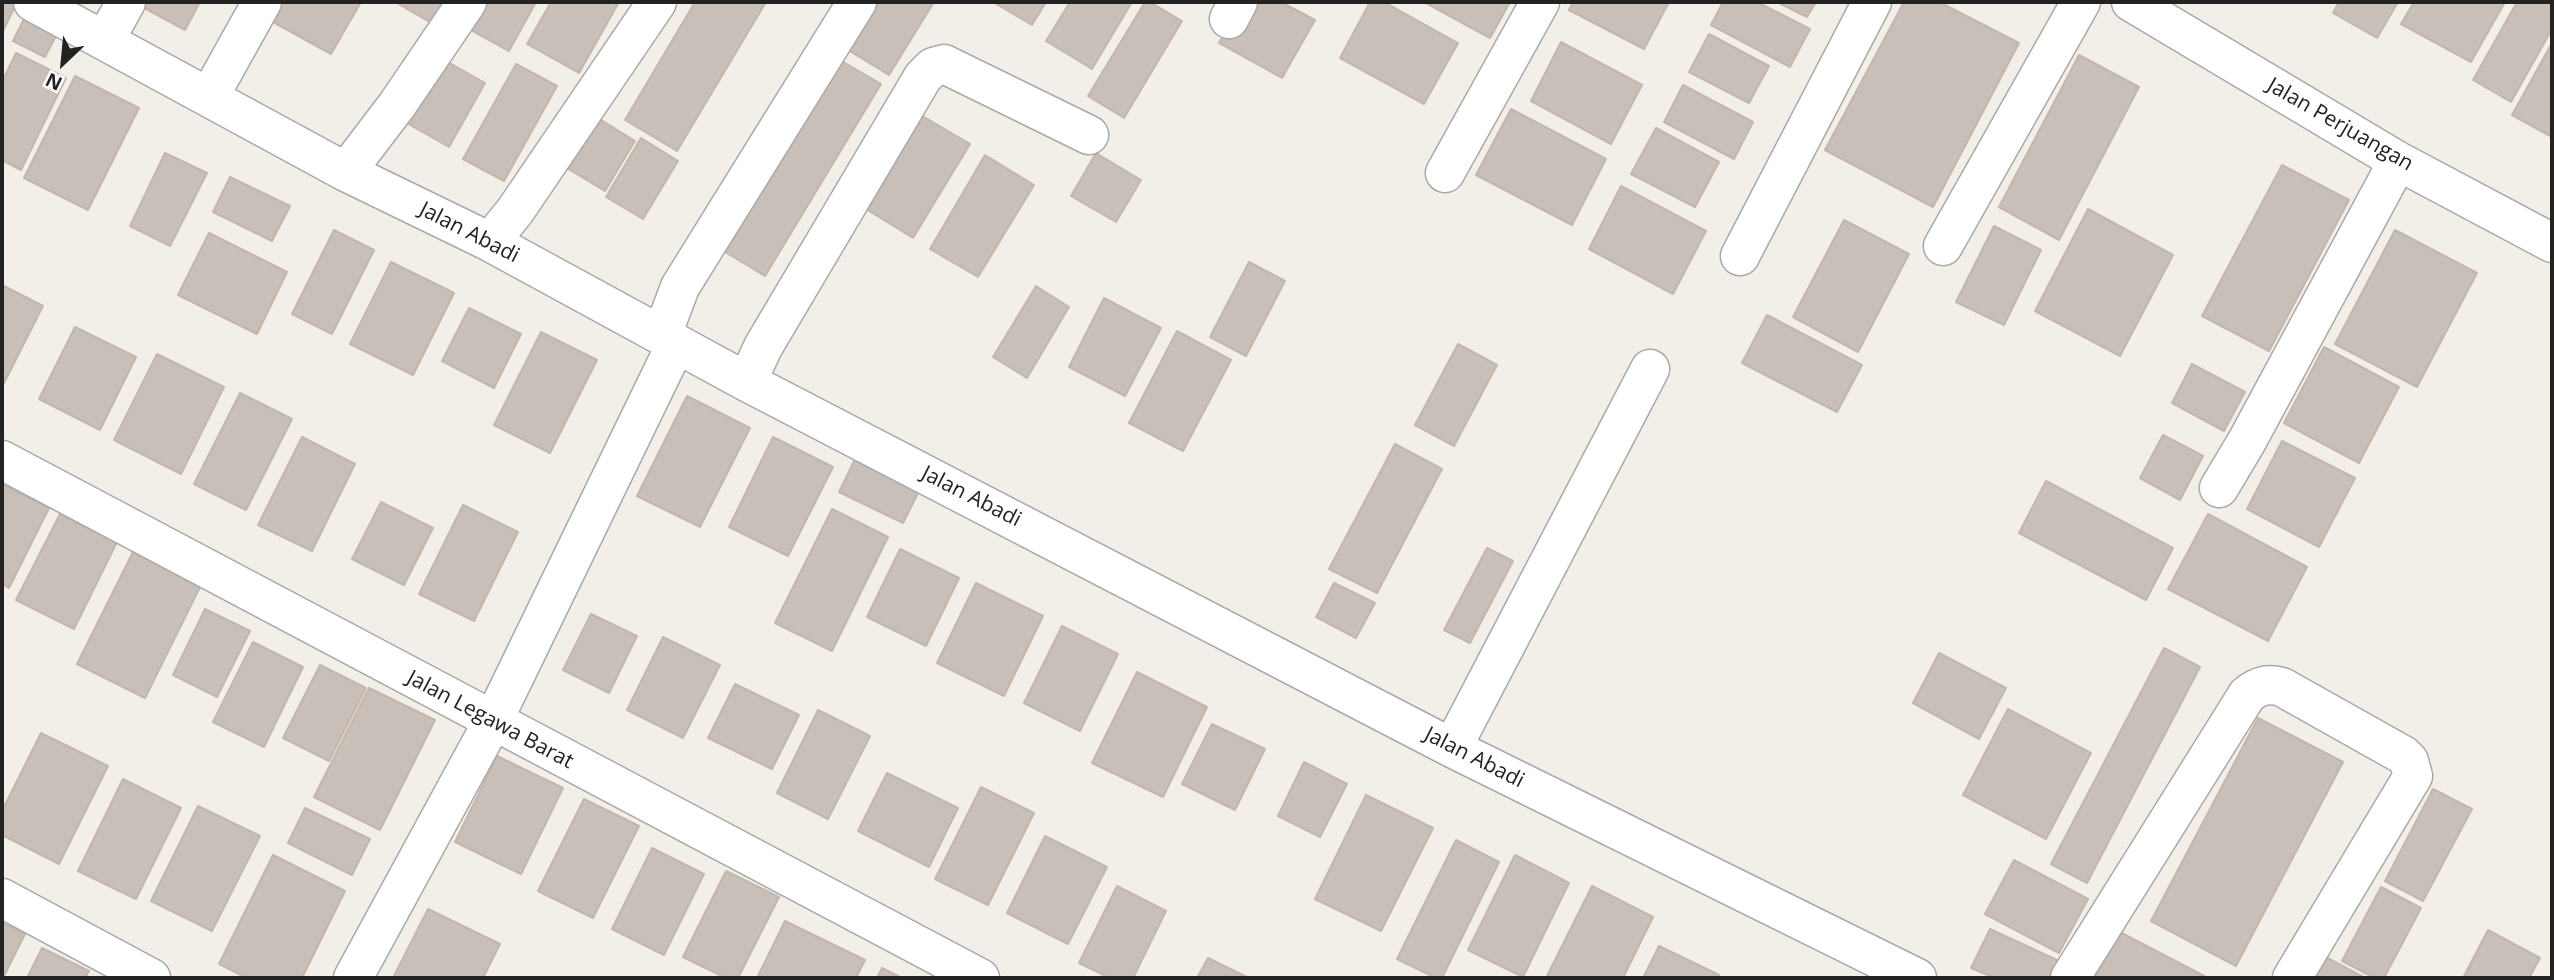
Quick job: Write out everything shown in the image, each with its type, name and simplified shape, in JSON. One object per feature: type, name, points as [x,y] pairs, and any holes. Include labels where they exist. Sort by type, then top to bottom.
[{"type":"street","name":"Jalan Abadi","points":[[33,2],[346,172],[490,242],[747,382],[1452,748],[1917,978]]},
{"type":"street","points":[[105,40],[126,2]]},
{"type":"street","points":[[209,97],[262,2]]},
{"type":"street","points":[[346,172],[397,105],[467,2]]},
{"type":"street","points":[[490,242],[515,211],[657,2]]},
{"type":"street","points":[[353,978],[493,721],[669,339],[680,287],[857,2]]},
{"type":"street","points":[[1444,173],[1540,2]]},
{"type":"street","points":[[1740,256],[1872,2]]},
{"type":"street","points":[[1943,246],[2081,2]]},
{"type":"street","name":"Jalan Perjuangan","points":[[2131,2],[2398,161],[2552,243]]},
{"type":"street","points":[[747,382],[763,347],[923,77],[933,67],[944,64],[1089,135]]},
{"type":"street","points":[[2219,488],[2398,161]]},
{"type":"street","points":[[1452,748],[1650,369]]},
{"type":"street","name":"Jalan Legawa Barat","points":[[2,460],[980,978]]},
{"type":"street","points":[[2070,978],[2246,695],[2258,686],[2272,684],[2282,687],[2403,755],[2409,761],[2413,776],[2292,978]]},
{"type":"street","points":[[2,898],[151,978]]},
{"type":"building","points":[[2,2],[17,2],[2,33]]},
{"type":"building","points":[[200,2],[185,30],[137,4]]},
{"type":"building","points":[[273,2],[361,2],[331,54],[264,17]]},
{"type":"building","points":[[395,2],[455,2],[440,28]]},
{"type":"building","points":[[475,2],[536,2],[509,51],[462,25]]},
{"type":"building","points":[[551,2],[619,2],[579,73],[527,44]]},
{"type":"building","points":[[695,2],[766,2],[677,151],[625,120]]},
{"type":"building","points":[[877,2],[934,2],[889,75],[848,50]]},
{"type":"building","points":[[993,2],[1046,2],[1032,25]]},
{"type":"building","points":[[1070,2],[1132,2],[1092,69],[1046,41]]},
{"type":"building","points":[[1145,2],[1150,2],[1182,21],[1124,118],[1088,96]]},
{"type":"building","points":[[1242,2],[1281,2],[1315,20],[1282,78],[1219,43]]},
{"type":"building","points":[[1370,2],[1384,2],[1458,43],[1424,104],[1340,58]]},
{"type":"building","points":[[1424,2],[1510,2],[1490,38]]},
{"type":"building","points":[[1573,2],[1669,2],[1644,49],[1569,10]]},
{"type":"building","points":[[1723,2],[1757,2],[1810,29],[1790,67],[1711,25]]},
{"type":"building","points":[[1777,2],[1816,2],[1807,17]]},
{"type":"building","points":[[1904,2],[1939,2],[2019,43],[1933,207],[1825,150]]},
{"type":"building","points":[[2339,2],[2398,2],[2377,38],[2333,13]]},
{"type":"building","points":[[2414,2],[2505,2],[2471,62],[2401,24]]},
{"type":"building","points":[[2517,2],[2552,2],[2552,29],[2511,102],[2473,80]]},
{"type":"building","points":[[31,5],[63,22],[45,57],[13,41]]},
{"type":"building","points":[[1709,34],[1769,66],[1749,103],[1689,72]]},
{"type":"building","points":[[1561,42],[1642,85],[1611,144],[1531,101]]},
{"type":"building","points":[[2552,43],[2552,137],[2512,115]]},
{"type":"building","points":[[16,53],[66,78],[21,170],[2,160],[2,82]]},
{"type":"building","points":[[2079,55],[2139,87],[2059,240],[1999,207]]},
{"type":"building","points":[[441,58],[485,83],[449,147],[405,122]]},
{"type":"building","points":[[840,60],[881,84],[765,276],[725,252]]},
{"type":"building","points":[[516,64],[557,86],[504,181],[463,159]]},
{"type":"building","points":[[75,76],[139,108],[88,210],[24,178]]},
{"type":"building","points":[[1683,85],[1753,122],[1734,159],[1664,122]]},
{"type":"building","points":[[1511,109],[1606,159],[1572,225],[1476,175]]},
{"type":"building","points":[[585,110],[635,141],[605,191],[555,161]]},
{"type":"building","points":[[914,111],[970,144],[913,238],[858,204]]},
{"type":"building","points":[[1656,128],[1719,162],[1695,207],[1631,174]]},
{"type":"building","points":[[641,138],[678,161],[643,219],[606,197]]},
{"type":"building","points":[[165,153],[207,173],[170,246],[130,226]]},
{"type":"building","points":[[1096,153],[1141,180],[1116,222],[1071,196]]},
{"type":"building","points":[[985,155],[1034,185],[978,277],[930,249]]},
{"type":"building","points":[[2282,165],[2349,200],[2269,351],[2202,316]]},
{"type":"building","points":[[230,177],[290,206],[272,241],[213,212]]},
{"type":"building","points":[[1621,186],[1706,231],[1673,294],[1589,249]]},
{"type":"building","points":[[2088,209],[2173,255],[2120,356],[2035,311]]},
{"type":"building","points":[[1844,220],[1909,254],[1858,352],[1793,317]]},
{"type":"building","points":[[1994,226],[2041,250],[2004,325],[1956,302]]},
{"type":"building","points":[[334,230],[374,250],[332,334],[292,314]]},
{"type":"building","points":[[2395,230],[2477,273],[2417,387],[2335,344]]},
{"type":"building","points":[[209,233],[287,272],[257,334],[178,295]]},
{"type":"building","points":[[391,262],[454,293],[413,375],[350,344]]},
{"type":"building","points":[[1249,262],[1285,281],[1246,356],[1210,337]]},
{"type":"building","points":[[2,285],[43,306],[4,383],[2,382]]},
{"type":"building","points":[[1036,286],[1069,307],[1027,378],[993,357]]},
{"type":"building","points":[[1104,298],[1161,328],[1125,396],[1069,367]]},
{"type":"building","points":[[469,308],[521,334],[494,388],[442,361]]},
{"type":"building","points":[[1767,315],[1862,365],[1837,412],[1742,363]]},
{"type":"building","points":[[75,327],[136,357],[100,430],[39,399]]},
{"type":"building","points":[[1177,331],[1231,360],[1183,451],[1129,423]]},
{"type":"building","points":[[541,332],[597,360],[550,453],[494,425]]},
{"type":"building","points":[[1458,344],[1497,365],[1454,446],[1415,425]]},
{"type":"building","points":[[2324,347],[2399,387],[2359,463],[2284,423]]},
{"type":"building","points":[[157,354],[224,387],[181,474],[114,440]]},
{"type":"building","points":[[2192,364],[2245,392],[2224,431],[2172,403]]},
{"type":"building","points":[[240,393],[292,419],[246,510],[194,484]]},
{"type":"building","points":[[687,396],[750,428],[700,527],[637,496]]},
{"type":"building","points":[[2163,435],[2203,456],[2180,500],[2140,478]]},
{"type":"building","points":[[302,437],[355,464],[312,551],[258,525]]},
{"type":"building","points":[[773,437],[833,467],[788,556],[729,527]]},
{"type":"building","points":[[2282,441],[2355,478],[2319,547],[2247,509]]},
{"type":"building","points":[[1395,444],[1442,469],[1377,593],[1329,569]]},
{"type":"building","points":[[857,455],[921,487],[903,523],[839,492]]},
{"type":"building","points":[[2046,481],[2173,548],[2146,600],[2019,533]]},
{"type":"building","points":[[2,484],[49,508],[9,588],[2,584]]},
{"type":"building","points":[[381,502],[433,528],[404,585],[352,559]]},
{"type":"building","points":[[463,505],[518,532],[474,621],[419,594]]},
{"type":"building","points":[[832,509],[888,537],[832,651],[775,623]]},
{"type":"building","points":[[60,514],[117,542],[74,629],[16,600]]},
{"type":"building","points":[[2208,514],[2307,567],[2268,641],[2168,589]]},
{"type":"building","points":[[135,548],[203,581],[145,698],[77,664]]},
{"type":"building","points":[[1487,548],[1513,561],[1470,643],[1444,630]]},
{"type":"building","points":[[900,549],[959,578],[926,646],[867,617]]},
{"type":"building","points":[[976,583],[1043,616],[1004,696],[937,663]]},
{"type":"building","points":[[1334,583],[1375,603],[1356,638],[1316,617]]},
{"type":"building","points":[[205,609],[250,631],[217,697],[173,675]]},
{"type":"building","points":[[591,614],[637,636],[609,693],[563,670]]},
{"type":"building","points":[[1062,626],[1118,654],[1080,731],[1024,703]]},
{"type":"building","points":[[663,637],[720,665],[683,738],[627,710]]},
{"type":"building","points":[[253,642],[303,667],[264,747],[213,722]]},
{"type":"building","points":[[2164,648],[2200,667],[2087,883],[2051,864]]},
{"type":"building","points":[[1939,653],[2006,688],[1979,739],[1913,703]]},
{"type":"building","points":[[320,665],[366,688],[329,761],[283,738]]},
{"type":"building","points":[[1137,672],[1207,707],[1163,797],[1092,763]]},
{"type":"building","points":[[735,684],[799,715],[772,769],[708,738]]},
{"type":"building","points":[[369,688],[435,720],[380,830],[314,797]]},
{"type":"building","points":[[2008,709],[2091,753],[2046,839],[1963,795]]},
{"type":"building","points":[[818,710],[870,736],[828,819],[777,793]]},
{"type":"building","points":[[2258,718],[2343,762],[2236,966],[2151,921]]},
{"type":"building","points":[[1212,724],[1265,749],[1235,810],[1182,784]]},
{"type":"building","points":[[41,733],[108,766],[59,864],[2,835],[2,811]]},
{"type":"building","points":[[497,756],[563,788],[521,874],[455,842]]},
{"type":"building","points":[[1304,762],[1347,784],[1320,837],[1278,816]]},
{"type":"building","points":[[887,773],[958,808],[929,867],[858,831]]},
{"type":"building","points":[[123,779],[181,808],[136,899],[78,871]]},
{"type":"building","points":[[981,787],[1034,813],[988,905],[935,879]]},
{"type":"building","points":[[2433,789],[2472,809],[2423,901],[2385,881]]},
{"type":"building","points":[[1366,795],[1433,828],[1381,931],[1315,899]]},
{"type":"building","points":[[584,799],[639,826],[593,918],[538,891]]},
{"type":"building","points":[[198,806],[260,836],[212,931],[151,901]]},
{"type":"building","points":[[305,808],[370,839],[352,875],[288,843]]},
{"type":"building","points":[[1045,836],[1107,867],[1068,944],[1007,913]]},
{"type":"building","points":[[1456,840],[1499,862],[1442,978],[1436,978],[1397,959]]},
{"type":"building","points":[[652,848],[704,874],[664,955],[612,929]]},
{"type":"building","points":[[273,855],[345,891],[302,978],[247,978],[219,964]]},
{"type":"building","points":[[1515,855],[1569,883],[1523,977],[1468,950]]},
{"type":"building","points":[[2014,860],[2088,899],[2059,953],[1985,914]]},
{"type":"building","points":[[726,871],[779,897],[738,978],[726,978],[683,957]]},
{"type":"building","points":[[1117,886],[1166,911],[1133,978],[1110,978],[1079,963]]},
{"type":"building","points":[[1592,886],[1653,917],[1623,978],[1546,978]]},
{"type":"building","points":[[2381,887],[2421,908],[2384,978],[2375,978],[2342,961]]},
{"type":"building","points":[[428,909],[500,944],[483,978],[393,978]]},
{"type":"building","points":[[785,921],[865,960],[856,978],[757,978]]},
{"type":"building","points":[[2,923],[25,934],[3,978],[2,978]]},
{"type":"building","points":[[1990,929],[2059,961],[2051,978],[1995,978],[1971,968]]},
{"type":"building","points":[[2114,929],[2208,978],[2100,978],[2091,973]]},
{"type":"building","points":[[2488,930],[2540,958],[2529,978],[2463,978]]},
{"type":"building","points":[[1659,946],[1719,975],[1717,978],[1643,978]]},
{"type":"building","points":[[42,948],[89,971],[85,978],[27,978]]},
{"type":"building","points":[[2320,954],[2365,978],[2307,978]]},
{"type":"building","points":[[1208,958],[1249,978],[1197,978]]},
{"type":"building","points":[[882,968],[902,978],[877,978]]}]
